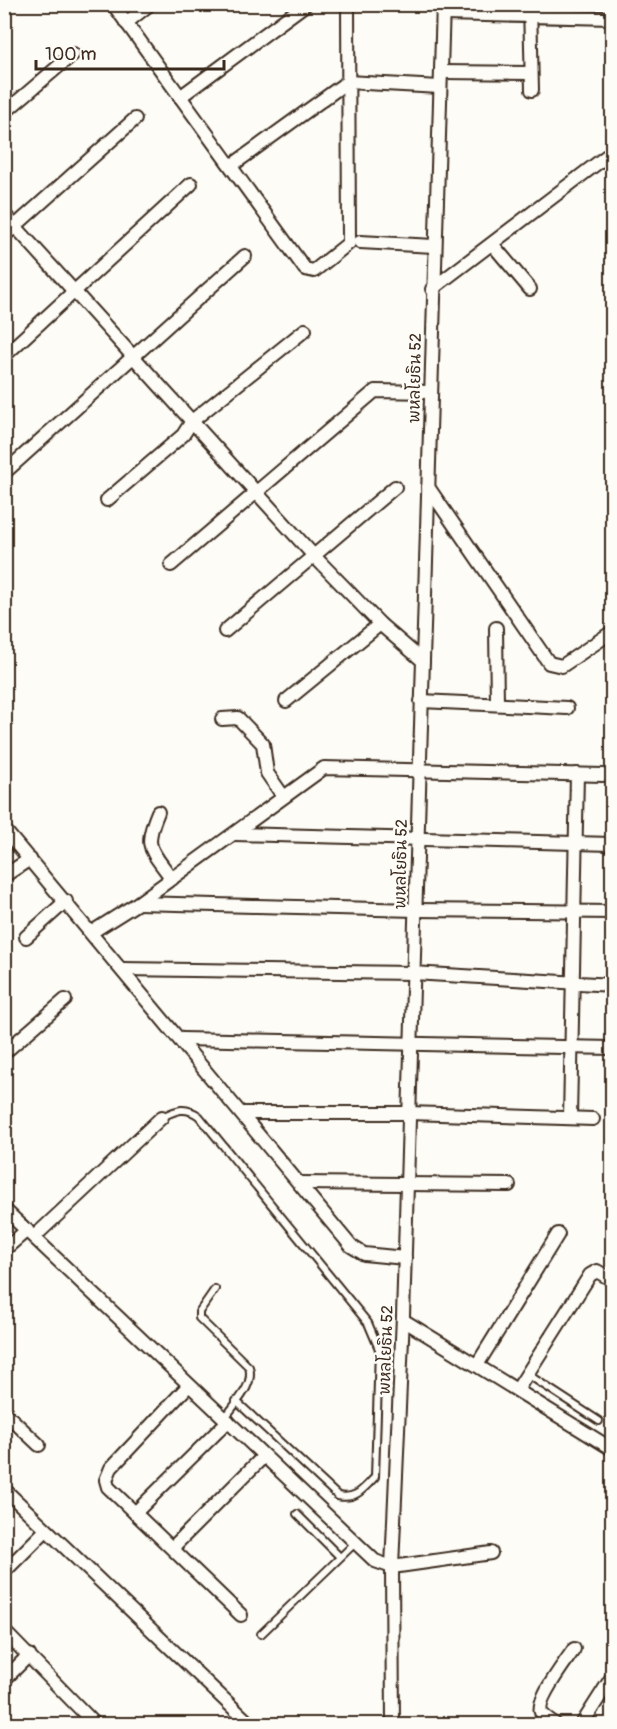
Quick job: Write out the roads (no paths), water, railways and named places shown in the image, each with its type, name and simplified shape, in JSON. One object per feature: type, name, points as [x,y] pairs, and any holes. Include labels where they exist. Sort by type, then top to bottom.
[{"type":"street","points":[[113,4],[305,269],[314,272],[349,243],[348,4]]},
{"type":"street","points":[[126,22],[150,4]]},
{"type":"street","points":[[180,97],[306,4]]},
{"type":"street","points":[[443,9],[530,10],[612,18]]},
{"type":"street","name":"พหลโยธิน 52","points":[[393,1725],[392,1567],[403,1320],[431,392],[432,290],[443,9]]},
{"type":"street","points":[[530,10],[532,90]]},
{"type":"street","points":[[4,113],[74,54]]},
{"type":"street","points":[[441,72],[531,73]]},
{"type":"street","points":[[231,166],[347,82],[440,87]]},
{"type":"street","points":[[4,236],[135,119]]},
{"type":"street","points":[[432,290],[612,152]]},
{"type":"street","points":[[4,356],[191,184]]},
{"type":"street","points":[[4,214],[314,556],[380,624],[423,661]]},
{"type":"street","points":[[360,242],[434,246]]},
{"type":"street","points":[[493,245],[530,289]]},
{"type":"street","points":[[4,473],[112,378],[132,355],[245,256]]},
{"type":"street","points":[[107,500],[183,435],[192,421],[304,330]]},
{"type":"street","points":[[171,565],[375,391],[431,392]]},
{"type":"street","points":[[225,631],[395,487]]},
{"type":"street","points":[[428,488],[549,663],[562,666],[612,632]]},
{"type":"street","points":[[286,701],[380,624]]},
{"type":"street","points":[[496,628],[497,703]]},
{"type":"street","points":[[422,701],[567,708]]},
{"type":"street","points":[[222,719],[238,718],[257,737],[262,744],[267,773],[283,796]]},
{"type":"street","points":[[92,932],[172,879],[324,768],[603,775]]},
{"type":"street","points":[[570,1118],[577,774]]},
{"type":"street","points":[[158,812],[148,842],[172,879]]},
{"type":"street","points":[[4,829],[357,1251],[405,1258]]},
{"type":"street","points":[[235,834],[417,841],[612,844]]},
{"type":"street","points":[[4,876],[30,859]]},
{"type":"street","points":[[26,937],[66,901]]},
{"type":"street","points":[[138,903],[612,912]]},
{"type":"street","points":[[122,969],[413,974],[612,985]]},
{"type":"street","points":[[4,1053],[64,1000]]},
{"type":"street","points":[[182,1040],[612,1048]]},
{"type":"street","points":[[243,1113],[409,1113],[593,1119]]},
{"type":"street","points":[[4,1250],[30,1233],[162,1117]]},
{"type":"street","points":[[300,1183],[509,1185]]},
{"type":"street","points":[[4,1209],[354,1544],[375,1561],[392,1567],[490,1552]]},
{"type":"street","points":[[477,1365],[558,1234]]},
{"type":"street","points":[[517,1390],[590,1275],[597,1271],[612,1280]]},
{"type":"street","points":[[403,1320],[612,1449]]},
{"type":"street","points":[[189,1385],[111,1468],[106,1480],[108,1487],[241,1615]]},
{"type":"street","points":[[4,1412],[39,1445]]},
{"type":"street","points":[[135,1513],[226,1420]]},
{"type":"street","points":[[172,1548],[264,1456]]},
{"type":"street","points":[[4,1489],[250,1725]]},
{"type":"street","points":[[4,1572],[46,1530]]},
{"type":"street","points":[[4,1631],[95,1725]]},
{"type":"street","points":[[555,1725],[542,1713],[540,1705],[553,1680],[574,1649]]},
{"type":"street","points":[[4,1680],[28,1655]]},
{"type":"street","points":[[582,1725],[612,1677]]},
{"type":"lane","points":[[162,1117],[179,1109],[190,1109],[199,1116],[368,1323],[379,1349],[375,1477],[357,1495],[349,1499],[338,1496],[236,1401]]},
{"type":"lane","points":[[215,1289],[199,1312],[199,1318],[249,1367],[250,1382],[226,1420]]},
{"type":"lane","points":[[527,1374],[599,1421]]},
{"type":"lane","points":[[297,1514],[340,1557]]},
{"type":"lane","points":[[261,1634],[354,1544]]}]
